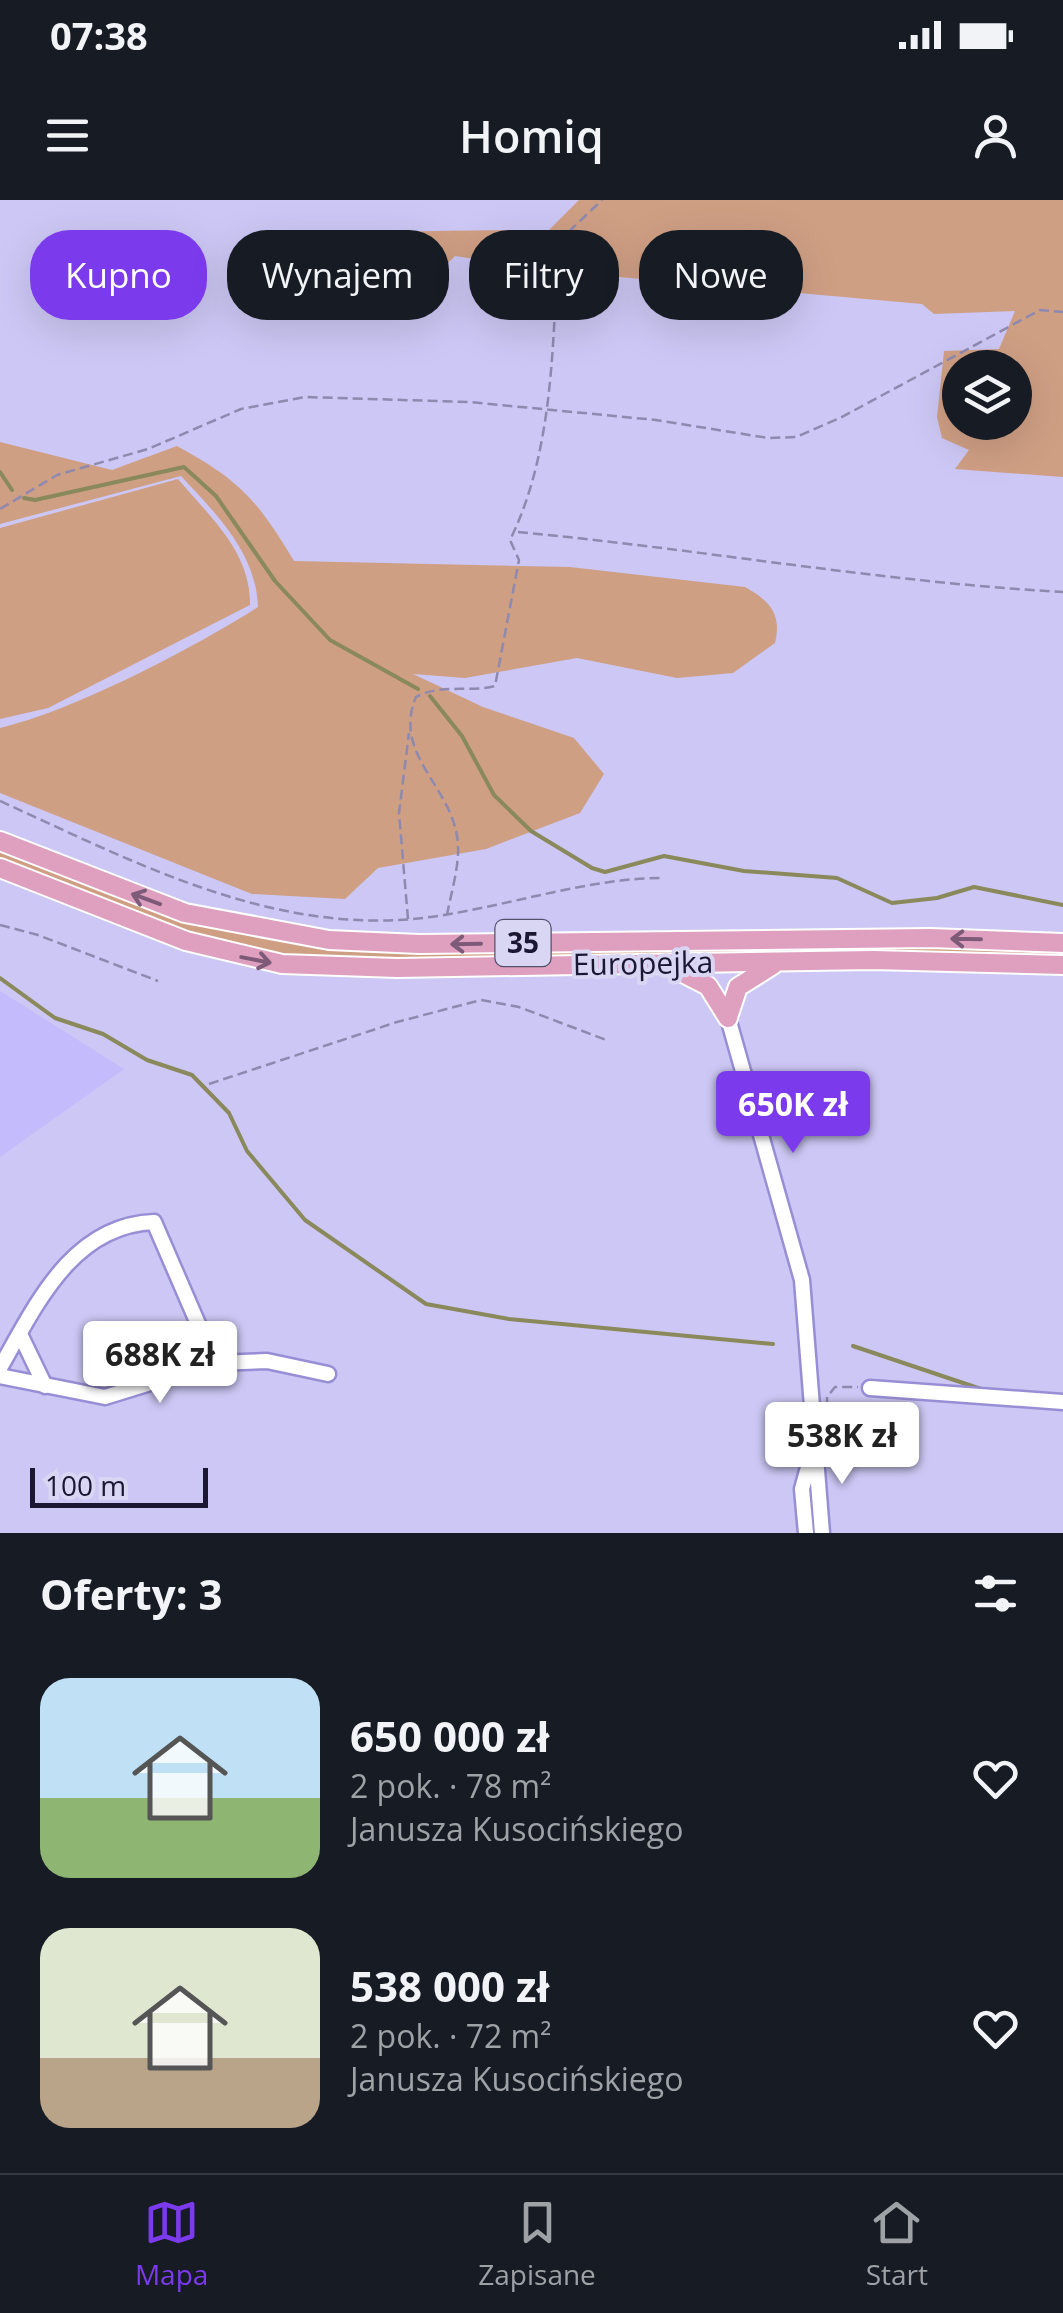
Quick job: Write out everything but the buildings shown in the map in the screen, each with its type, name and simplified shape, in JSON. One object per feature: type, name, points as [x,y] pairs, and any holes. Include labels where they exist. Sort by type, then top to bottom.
[{"type":"main road","name":"Europejka","points":[[0,840],[185,913],[329,940],[419,944],[930,938],[1063,943]]},
{"type":"main road","name":"Europejka","points":[[0,868],[186,941],[282,964],[397,968],[781,962],[1063,964]]},
{"type":"main road","points":[[728,1018],[738,986],[781,962]]},
{"type":"main road","points":[[661,963],[708,986],[728,1018]]},
{"type":"street","points":[[728,1018],[802,1280],[822,1533]]},
{"type":"street","points":[[0,1368],[57,1270],[125,1223],[154,1222],[215,1363]]},
{"type":"street","points":[[20,1334],[45,1386]]},
{"type":"street","points":[[0,1376],[104,1398],[215,1363],[267,1362],[328,1374]]},
{"type":"street","points":[[870,1388],[1063,1402]]},
{"type":"street","points":[[806,1533],[802,1488],[813,1448]]},
{"type":"path","points":[[447,915],[458,845],[452,817],[406,720],[416,696],[434,688],[478,690],[496,686],[519,560],[510,540],[526,508],[546,410],[558,242],[602,200]]},
{"type":"path","points":[[0,509],[58,475],[148,448],[241,409],[305,397],[469,402],[656,420],[768,438],[796,437],[840,418],[1040,310],[1063,312]]},
{"type":"path","points":[[514,532],[687,548],[860,573],[1063,592]]},
{"type":"path","points":[[408,919],[399,813],[409,732]]},
{"type":"path","points":[[0,800],[172,880],[320,916],[408,919],[447,915],[609,884],[662,878]]},
{"type":"path","points":[[0,925],[38,935],[158,981]]},
{"type":"path","points":[[208,1084],[436,1010],[481,1000],[500,1002],[609,1041]]},
{"type":"path","points":[[834,1386],[870,1388]]},
{"type":"shaded area","points":[[579,200],[1063,200],[1063,477],[955,469],[969,450],[946,440],[1032,440],[1032,350],[972,350],[999,349],[1015,311],[934,314],[922,304],[803,293],[803,230],[639,230],[639,279],[619,277],[619,230],[549,230]]},
{"type":"shaded area","points":[[469,230],[469,258],[455,256],[449,262],[449,231]]},
{"type":"shaded area","points":[[942,370],[942,438],[937,417]]},
{"type":"shaded area","points":[[0,442],[112,470],[177,446],[217,470],[246,494],[294,561],[570,567],[745,587],[772,609],[777,624],[775,643],[733,673],[677,678],[577,658],[465,678],[413,674],[483,707],[574,738],[604,774],[580,813],[486,849],[378,868],[345,899],[252,894],[0,793],[0,728],[62,708],[132,676],[258,607],[256,587],[242,551],[181,476],[0,524]]},
{"type":"shaded area","points":[[178,479],[236,552],[249,586],[250,605],[48,708],[0,719],[0,528]]},
{"type":"shaded area","points":[[0,849],[190,922],[310,947],[407,952],[931,946],[1044,950],[1063,952],[1063,959],[988,954],[407,960],[280,956],[189,933],[0,861]]},
{"type":"shaded area","points":[[0,991],[124,1069],[0,1157]]},
{"type":"waterway","points":[[24,498],[35,500],[184,467],[216,496],[275,581],[330,640],[418,689]]},
{"type":"waterway","points":[[0,472],[12,490]]},
{"type":"waterway","points":[[430,696],[462,736],[494,795],[531,831],[592,868],[605,872],[664,856],[744,871],[837,878],[892,903],[937,898],[974,887],[1063,905]]},
{"type":"waterway","points":[[0,978],[55,1018],[103,1034],[147,1060],[192,1075],[229,1113],[247,1151],[305,1220],[426,1304],[509,1319],[773,1344]]},
{"type":"waterway","points":[[853,1346],[981,1389]]}]
